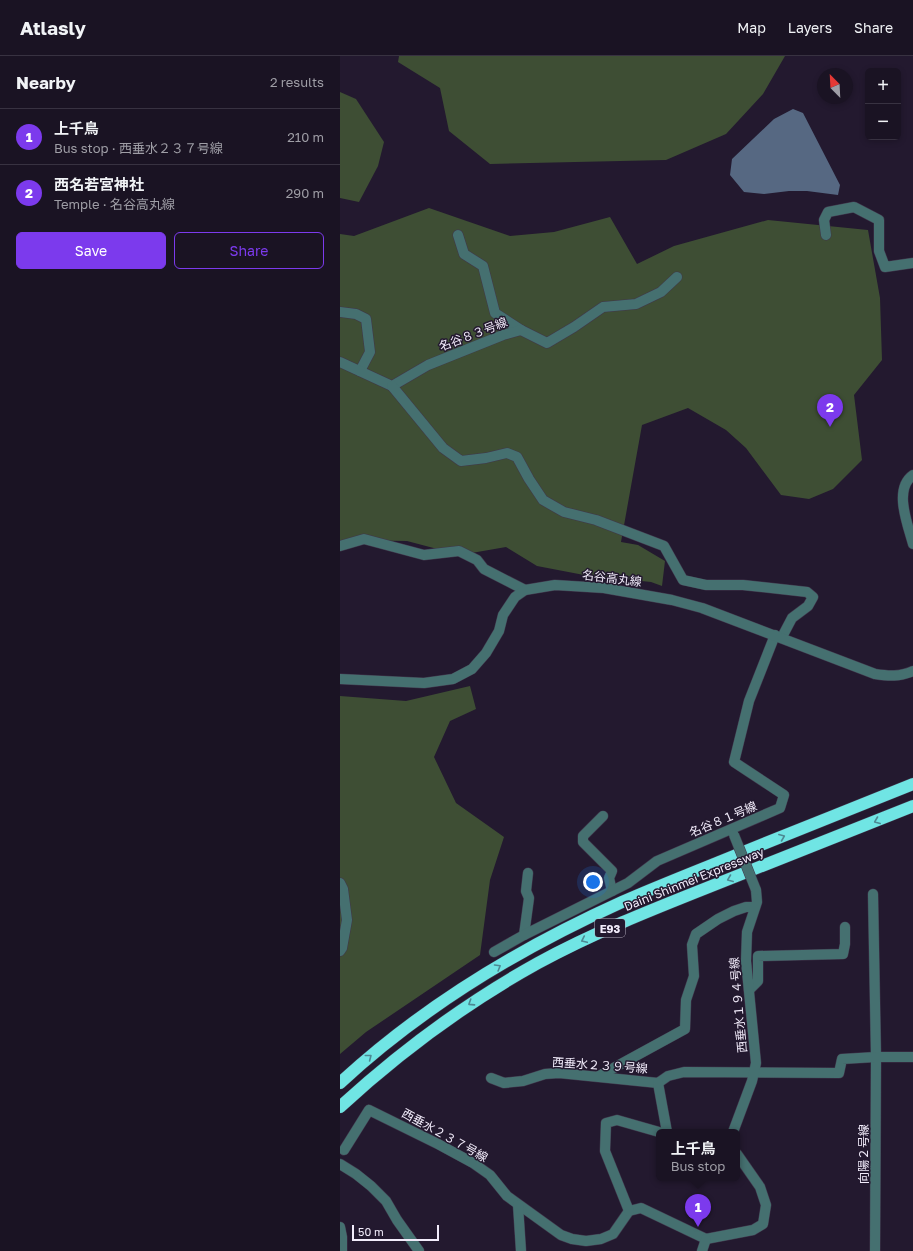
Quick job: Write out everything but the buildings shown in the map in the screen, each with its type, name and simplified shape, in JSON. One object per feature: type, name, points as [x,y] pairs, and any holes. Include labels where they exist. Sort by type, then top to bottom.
[{"type":"highway","name":"Daini Shinmei Expressway","points":[[340,1083],[364,1061],[404,1030],[484,975],[576,924],[671,881],[913,784]]},
{"type":"highway","name":"Daini Shinmei Expressway","points":[[340,1107],[375,1074],[414,1043],[453,1015],[539,962],[630,919],[913,806]]},
{"type":"street","points":[[826,235],[824,220],[828,212],[854,207],[879,220],[879,250],[885,267],[913,263]]},
{"type":"street","points":[[458,235],[464,254],[483,266],[495,313],[521,330]]},
{"type":"street","name":"名谷８３号線","points":[[392,386],[428,365],[503,335],[521,330],[547,343],[603,307],[636,304],[661,292],[677,277]]},
{"type":"street","points":[[340,312],[356,314],[366,319],[370,352],[360,370]]},
{"type":"street","points":[[340,362],[392,386]]},
{"type":"street","name":"名谷８１号線","points":[[392,386],[443,448],[461,461],[486,458],[507,453],[516,457],[543,500],[564,512],[596,520],[664,546],[683,580],[706,585],[743,585],[807,592],[812,597],[808,606],[792,618],[779,636],[749,701],[734,762],[784,795],[780,808],[733,832],[657,861],[628,883],[524,935],[494,952]]},
{"type":"street","points":[[913,475],[904,487],[903,498],[913,544]]},
{"type":"street","points":[[340,546],[364,539],[424,555],[459,550],[477,560],[484,569],[525,590],[515,597],[504,615],[499,631],[486,653],[472,669],[453,679],[424,683],[340,679]]},
{"type":"street","name":"名谷高丸線","points":[[525,590],[555,585],[604,588],[672,600],[702,608],[779,636],[875,674],[898,676],[913,671]]},
{"type":"street","points":[[603,816],[583,836],[583,842],[612,871],[609,878],[612,891]]},
{"type":"street","name":"西垂水１９４号線","points":[[733,832],[756,890],[757,902],[747,932],[746,961],[756,1063],[754,1073],[734,1129]]},
{"type":"street","points":[[524,935],[529,898],[526,891],[528,873]]},
{"type":"street","points":[[340,882],[343,889],[346,920],[342,948],[340,951]]},
{"type":"street","name":"向陽２号線","points":[[873,894],[876,1057],[875,1251]]},
{"type":"street","points":[[599,1076],[685,1029],[686,1000],[694,976],[692,945],[696,934],[718,919],[734,911],[746,907],[755,907]]},
{"type":"street","points":[[749,990],[758,981],[758,956],[843,954],[845,944],[845,927]]},
{"type":"street","points":[[876,1057],[913,1057]]},
{"type":"street","name":"西垂水２３９号線","points":[[491,1078],[504,1083],[522,1081],[552,1073],[599,1076],[658,1083],[668,1076],[684,1072],[839,1074],[842,1060],[876,1057]]},
{"type":"street","points":[[658,1083],[667,1129]]},
{"type":"street","name":"西垂水２３７号線","points":[[344,1150],[369,1110],[473,1163],[490,1175],[507,1196],[561,1235],[572,1239],[586,1241],[600,1239],[613,1234],[629,1211]]},
{"type":"street","points":[[656,1131],[617,1120],[606,1123],[605,1151],[629,1211],[641,1208],[706,1239],[753,1230],[763,1224],[766,1205],[760,1187],[740,1158]]},
{"type":"street","points":[[340,1164],[371,1186],[386,1201],[397,1220],[420,1251]]},
{"type":"street","points":[[518,1204],[520,1251]]},
{"type":"street","points":[[341,1234],[342,1251]]},
{"type":"street","points":[[702,1251],[706,1239]]},
{"type":"green space","points":[[399,56],[785,56],[763,94],[726,134],[666,160],[490,164],[449,131],[440,88],[398,62]]},
{"type":"green space","points":[[340,92],[356,99],[384,142],[378,166],[359,202],[340,198]]},
{"type":"green space","points":[[429,208],[510,236],[554,232],[610,217],[637,264],[674,246],[768,220],[868,230],[880,298],[882,360],[854,395],[862,460],[833,489],[809,499],[781,495],[746,448],[726,430],[688,408],[642,425],[621,542],[638,545],[665,561],[662,586],[651,582],[584,575],[537,566],[506,547],[460,555],[407,541],[340,540],[340,234],[354,236]]},
{"type":"green space","points":[[470,686],[476,709],[450,721],[434,757],[456,803],[504,837],[490,880],[480,955],[366,1032],[340,1054],[340,696],[406,701]]},
{"type":"water","points":[[793,109],[803,113],[840,185],[838,195],[807,191],[789,191],[764,194],[744,192],[730,175],[732,159],[774,119]]},
{"type":"place","name":"西名若宮神社","points":[[830,427]]},
{"type":"place","name":"上千鳥","points":[[698,1227]]}]
